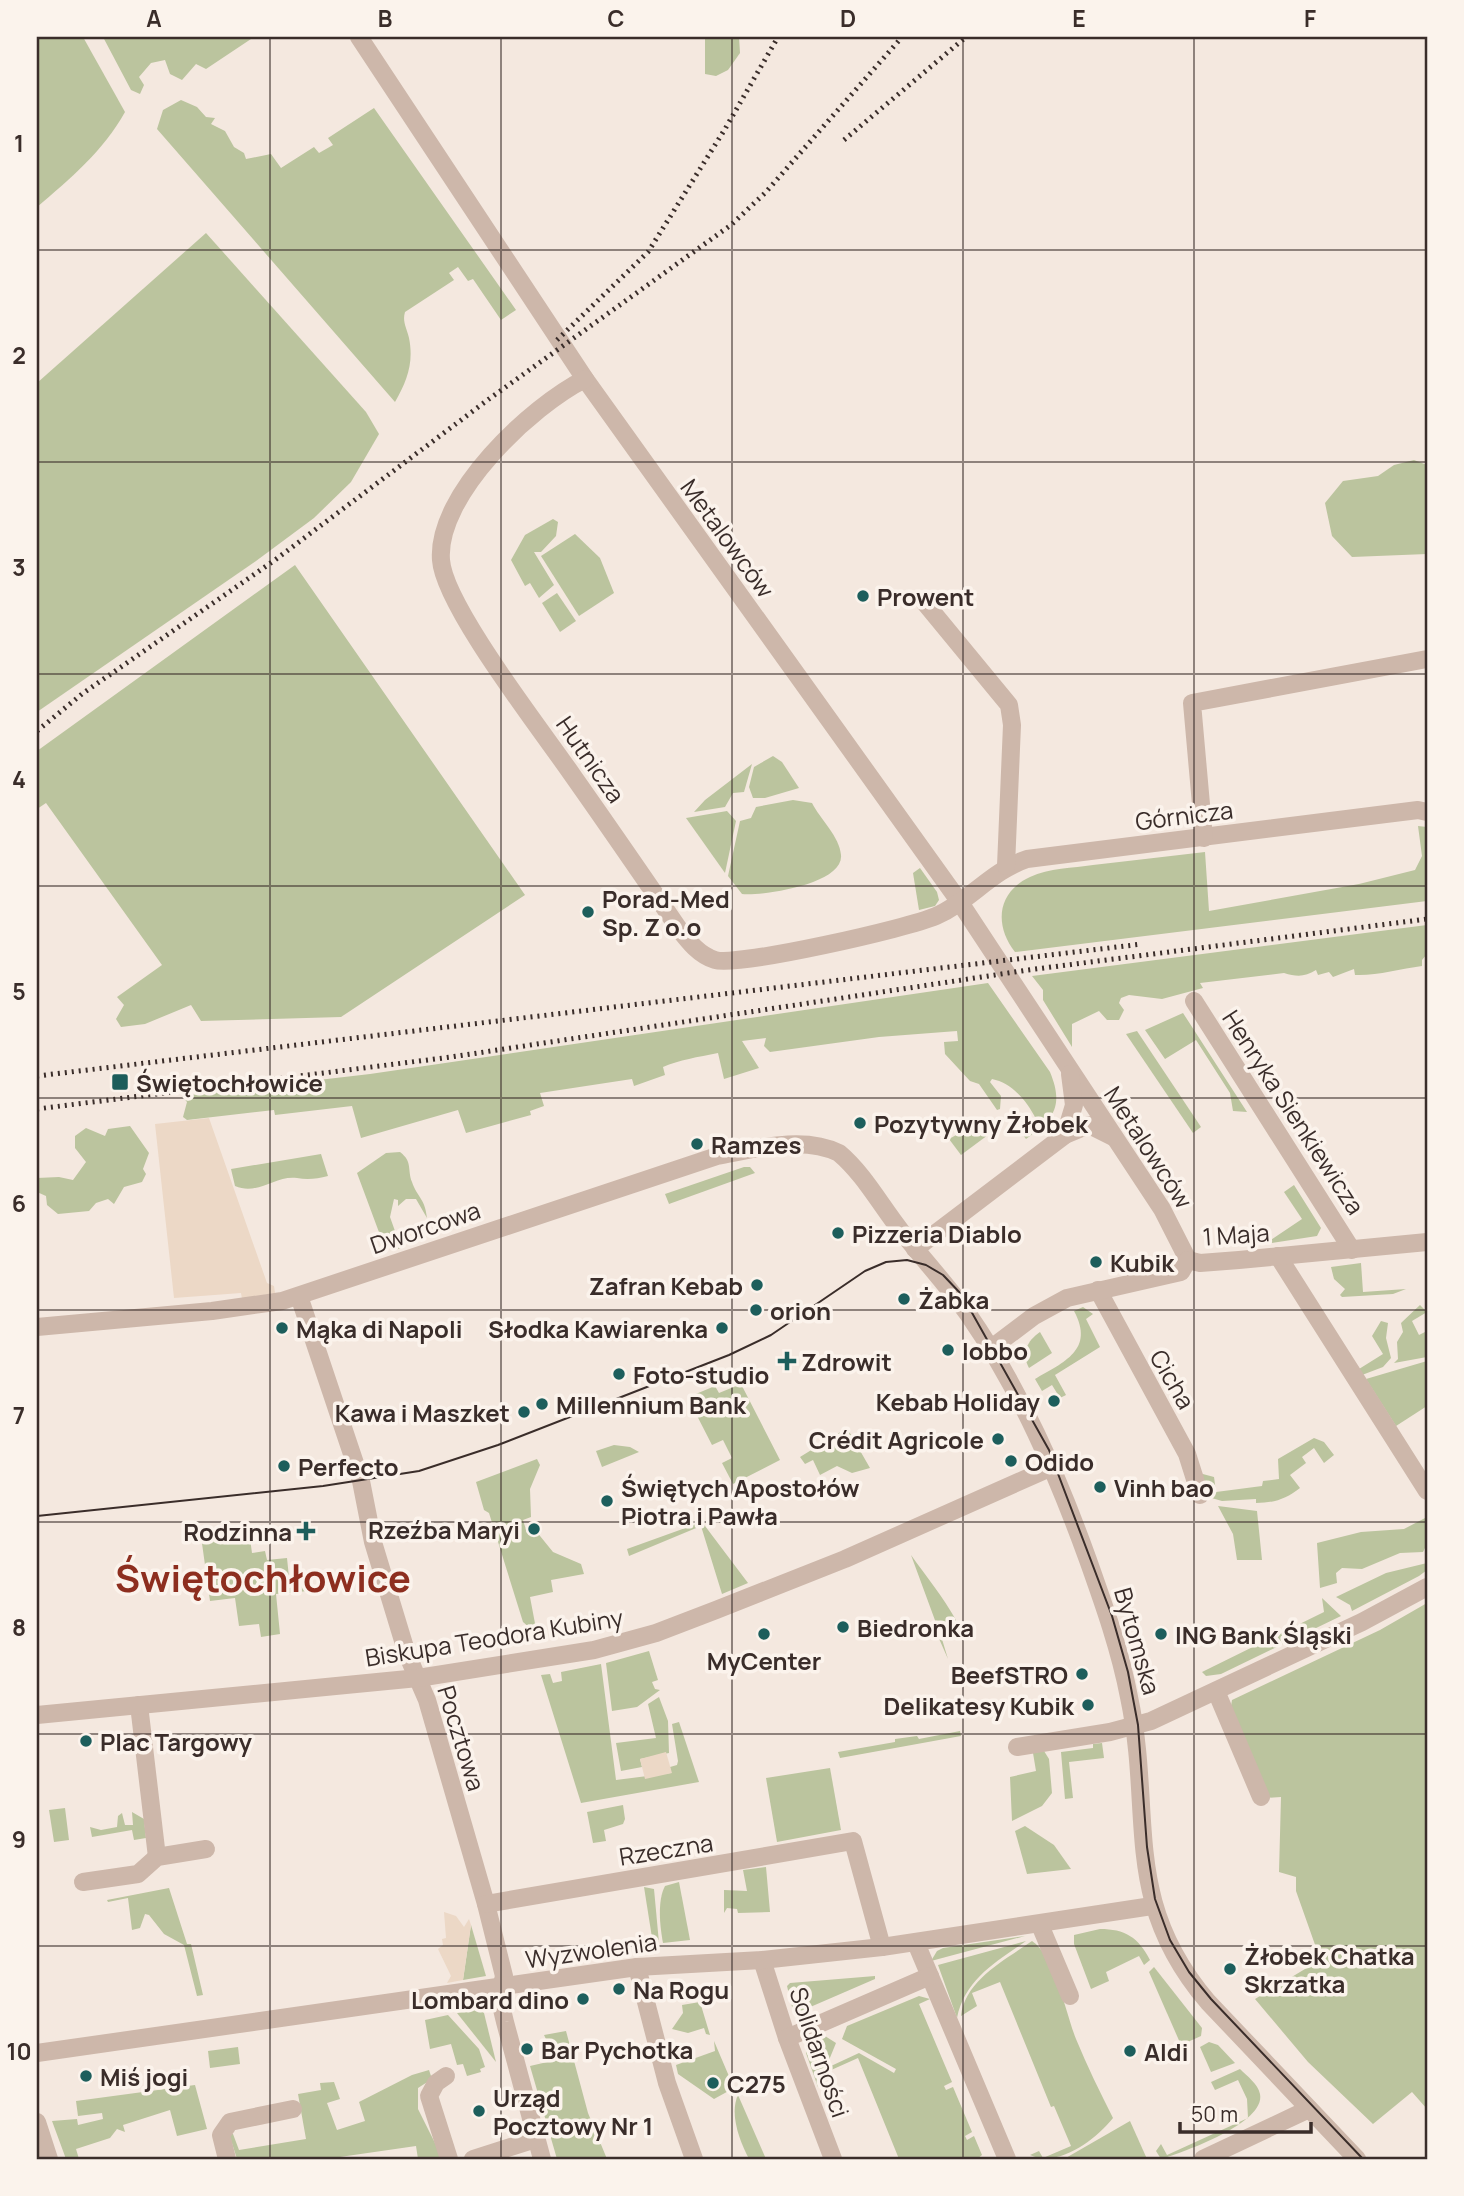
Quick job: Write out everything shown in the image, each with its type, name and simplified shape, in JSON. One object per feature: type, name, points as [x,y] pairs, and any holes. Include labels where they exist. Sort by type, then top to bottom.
[{"type":"street","name":"Metalowców","points":[[359,37],[585,379],[959,901],[1162,1209],[1188,1261]]},
{"type":"street","name":"Hutnicza","points":[[585,379],[530,419],[473,477],[446,526],[440,556],[443,576],[452,597],[512,690],[679,929],[703,954],[716,960],[741,961],[865,936],[934,917],[959,901]]},
{"type":"street","points":[[925,603],[1009,705],[1012,725],[1006,866]]},
{"type":"street","points":[[1204,838],[1192,703],[1427,659]]},
{"type":"street","name":"Górnicza","points":[[959,901],[1006,866],[1027,859],[1424,810]]},
{"type":"street","name":"Henryka Sienkiewicza","points":[[1194,1001],[1352,1250]]},
{"type":"street","name":"Metalowców","points":[[1065,1062],[1074,1089],[1074,1105],[1065,1135]]},
{"type":"street","points":[[915,1249],[1065,1135],[1089,1125],[1104,1130],[1118,1142]]},
{"type":"street","name":"Bytomska","points":[[823,1145],[846,1159],[958,1300],[989,1350],[1052,1467],[1115,1638],[1134,1726],[1143,1848],[1152,1906],[1167,1942],[1197,1989],[1357,2159]]},
{"type":"street","name":"Dworcowa","points":[[37,1327],[212,1311],[299,1296],[684,1166],[746,1151],[823,1145]]},
{"type":"street","name":"1 Maja","points":[[989,1350],[1034,1316],[1067,1298],[1181,1272],[1188,1261],[1200,1263],[1427,1242]]},
{"type":"street","points":[[1278,1256],[1427,1491]]},
{"type":"street","name":"Cicha","points":[[1098,1290],[1186,1454],[1200,1495]]},
{"type":"street","name":"Pocztowa","points":[[299,1296],[361,1481],[373,1542],[407,1654],[427,1699],[486,1904],[502,1964],[503,1987],[499,1997],[542,2159]]},
{"type":"street","name":"Biskupa Teodora Kubiny","points":[[37,1715],[418,1678],[594,1650],[656,1633],[845,1559],[1052,1467]]},
{"type":"street","points":[[1017,1747],[1134,1726],[1216,1691],[1362,1622],[1427,1587]]},
{"type":"street","points":[[1216,1691],[1261,1797]]},
{"type":"street","points":[[139,1705],[157,1857]]},
{"type":"street","name":"Rzeczna","points":[[486,1904],[853,1841],[882,1947]]},
{"type":"street","points":[[83,1882],[138,1874],[157,1857],[206,1849]]},
{"type":"street","name":"Wyzwolenia","points":[[37,2053],[637,1967],[762,1960],[916,1943],[1152,1906]]},
{"type":"street","points":[[1040,1924],[1070,1996]]},
{"type":"street","points":[[916,1943],[1007,2159]]},
{"type":"street","name":"Solidarności","points":[[762,1960],[787,2038],[833,2159]]},
{"type":"street","points":[[637,1967],[667,2083],[694,2159]]},
{"type":"street","points":[[787,2038],[929,1976]]},
{"type":"street","points":[[446,2076],[436,2083],[429,2096],[449,2159]]},
{"type":"street","points":[[227,2159],[221,2135],[230,2122],[293,2109]]},
{"type":"street","points":[[1203,2159],[1309,2109]]},
{"type":"street","points":[[37,2122],[49,2159]]},
{"type":"street","points":[[473,2159],[536,2139]]},
{"type":"green space","points":[[37,37],[83,37],[125,112],[97,151],[37,207]]},
{"type":"green space","points":[[103,37],[254,37],[206,69],[196,64],[182,80],[170,74],[165,60],[151,63],[139,77],[144,85],[140,94],[131,90]]},
{"type":"green space","points":[[705,37],[739,37],[740,53],[728,70],[716,76],[705,74]]},
{"type":"green space","points":[[181,100],[197,107],[206,117],[215,118],[211,124],[225,131],[234,147],[244,153],[246,159],[271,154],[281,168],[314,147],[319,153],[333,145],[328,138],[374,108],[516,310],[501,320],[473,279],[468,281],[458,267],[449,273],[454,280],[405,312],[410,364],[395,402],[157,129],[163,110]]},
{"type":"green space","points":[[206,233],[366,412],[379,434],[351,482],[314,518],[37,712],[37,383]]},
{"type":"green space","points":[[1414,460],[1427,465],[1427,554],[1352,557],[1332,536],[1325,503],[1343,481],[1378,476],[1394,465]]},
{"type":"green space","points":[[553,519],[558,522],[556,536],[541,552],[534,552],[554,585],[539,598],[530,583],[525,586],[511,560],[525,535]]},
{"type":"green space","points":[[575,534],[600,558],[614,593],[579,616],[541,556]]},
{"type":"green space","points":[[295,565],[525,895],[341,1017],[201,1021],[191,1005],[145,1024],[121,1027],[116,1019],[124,1005],[117,997],[162,965],[46,803],[37,809],[37,751]]},
{"type":"green space","points":[[557,593],[576,621],[560,632],[542,603]]},
{"type":"green space","points":[[773,756],[782,762],[799,788],[765,798],[753,798],[749,787],[754,767]]},
{"type":"green space","points":[[752,764],[744,792],[733,793],[725,807],[694,812],[705,800]]},
{"type":"green space","points":[[793,800],[812,803],[840,848],[839,865],[830,874],[801,886],[767,893],[742,894],[728,876],[740,821],[751,818],[756,807]]},
{"type":"green space","points":[[727,811],[736,821],[725,873],[686,818]]},
{"type":"green space","points":[[1418,826],[1427,827],[1427,901],[1015,952],[1004,931],[1002,910],[1011,891],[1019,883],[1045,872],[1205,852],[1209,911],[1359,884],[1415,870],[1422,856]]},
{"type":"green space","points":[[920,868],[937,892],[939,900],[935,906],[919,910],[913,873]]},
{"type":"green space","points":[[1427,925],[1427,954],[1422,960],[1422,966],[1355,975],[1354,969],[1333,977],[1329,972],[1318,975],[1316,970],[1301,976],[1284,973],[1200,983],[1203,988],[1162,999],[1129,995],[1121,998],[1119,1003],[1124,1010],[1119,1020],[1107,1020],[1099,1011],[1072,1024],[1072,1047],[1043,1000],[1043,990],[1032,976]]},
{"type":"green space","points":[[988,983],[1050,1072],[1054,1084],[1054,1111],[1044,1125],[1026,1139],[1020,1131],[1036,1119],[1018,1094],[1006,1084],[992,1079],[990,1082],[1001,1096],[1000,1109],[997,1110],[979,1084],[970,1081],[945,1054],[944,1042],[958,1041],[957,1031],[879,1037],[770,1052],[764,1046],[766,1038],[742,1041],[759,1068],[724,1079],[718,1053],[689,1059],[663,1067],[665,1075],[634,1086],[632,1079],[540,1093],[544,1106],[530,1111],[531,1115],[466,1133],[458,1110],[361,1138],[352,1106],[275,1115],[274,1110],[187,1120],[183,1117],[187,1102],[182,1096],[370,1074]]},
{"type":"green space","points":[[1183,1013],[1247,1112],[1233,1111],[1230,1093],[1196,1040],[1165,1059],[1145,1030]]},
{"type":"green space","points":[[1137,1031],[1201,1127],[1193,1133],[1126,1034]]},
{"type":"green space","points":[[130,1126],[149,1153],[142,1182],[124,1187],[114,1204],[108,1199],[96,1203],[89,1211],[58,1214],[47,1205],[46,1196],[37,1192],[37,1178],[59,1177],[73,1180],[86,1162],[75,1148],[75,1136],[86,1128],[105,1136],[108,1129]]},
{"type":"green space","points":[[967,1129],[992,1132],[961,1155],[949,1139]]},
{"type":"green space","points":[[400,1152],[408,1162],[412,1182],[425,1206],[427,1218],[416,1199],[406,1199],[398,1206],[398,1200],[394,1199],[390,1217],[401,1248],[395,1250],[383,1243],[357,1173],[386,1153]]},
{"type":"green space","points":[[321,1154],[328,1176],[281,1179],[251,1189],[235,1186],[231,1169]]},
{"type":"green space","points":[[750,1167],[755,1173],[669,1204],[665,1194]]},
{"type":"green space","points":[[1294,1185],[1321,1228],[1317,1236],[1265,1244],[1302,1219],[1284,1192]]},
{"type":"green space","points":[[1361,1263],[1363,1292],[1406,1289],[1393,1294],[1342,1297],[1340,1295],[1345,1289],[1334,1279],[1331,1267]]},
{"type":"green space","points":[[1420,1305],[1427,1312],[1412,1321],[1419,1335],[1427,1331],[1427,1357],[1394,1363],[1398,1359],[1397,1342],[1403,1332],[1401,1323]]},
{"type":"green space","points":[[1083,1307],[1093,1314],[1086,1319],[1100,1347],[1055,1375],[1066,1395],[1060,1398],[1052,1385],[1042,1391],[1035,1379],[1066,1360],[1079,1345],[1080,1324],[1074,1311]]},
{"type":"green space","points":[[1381,1321],[1388,1323],[1386,1338],[1391,1358],[1383,1367],[1362,1375],[1359,1369],[1383,1354],[1372,1336]]},
{"type":"green space","points":[[1040,1332],[1052,1353],[1029,1368],[1027,1348]]},
{"type":"green space","points":[[1427,1361],[1427,1406],[1396,1426],[1366,1379]]},
{"type":"green space","points":[[741,1384],[780,1460],[733,1484],[722,1463],[732,1458],[723,1440],[712,1445],[692,1406],[691,1396],[715,1386],[719,1393]]},
{"type":"green space","points":[[847,1428],[870,1468],[852,1473],[837,1466],[820,1475],[813,1460],[805,1464],[800,1457]]},
{"type":"green space","points":[[1314,1438],[1324,1442],[1334,1455],[1324,1463],[1314,1448],[1302,1457],[1306,1463],[1290,1475],[1300,1488],[1290,1495],[1280,1500],[1256,1503],[1256,1499],[1222,1501],[1208,1497],[1199,1473],[1214,1477],[1216,1492],[1262,1486],[1263,1481],[1279,1479],[1278,1459]]},
{"type":"green space","points":[[614,1445],[630,1447],[639,1452],[602,1467],[596,1451]]},
{"type":"green space","points":[[537,1459],[540,1465],[530,1489],[531,1517],[523,1520],[527,1533],[536,1531],[553,1552],[581,1564],[584,1574],[551,1580],[553,1592],[530,1597],[537,1634],[523,1622],[489,1513],[484,1510],[476,1482]]},
{"type":"green space","points":[[1218,1506],[1257,1511],[1262,1560],[1237,1560],[1233,1534]]},
{"type":"green space","points":[[1427,1517],[1427,1544],[1423,1552],[1400,1553],[1362,1569],[1342,1568],[1336,1573],[1337,1583],[1320,1588],[1317,1543],[1361,1532],[1404,1529]]},
{"type":"green space","points":[[702,1522],[748,1583],[722,1594],[701,1526],[629,1556],[627,1549]]},
{"type":"green space","points":[[248,1524],[252,1553],[265,1551],[267,1560],[287,1558],[290,1587],[319,1585],[319,1590],[276,1594],[280,1634],[261,1637],[259,1624],[239,1626],[235,1598],[210,1601],[200,1529]]},
{"type":"green space","points":[[911,1555],[956,1620],[938,1626],[948,1659],[933,1625],[936,1623]]},
{"type":"green space","points":[[1427,1563],[1427,1570],[1419,1576],[1352,1611],[1350,1605],[1336,1597],[1386,1573]]},
{"type":"green space","points":[[1322,1598],[1341,1616],[1221,1674],[1206,1676],[1202,1672],[1324,1612]]},
{"type":"green space","points":[[1427,1603],[1427,2109],[1412,2092],[1373,2124],[1308,2062],[1255,1999],[1310,1966],[1319,1956],[1296,1891],[1296,1877],[1279,1872],[1281,1797],[1265,1798],[1231,1706],[1232,1700],[1380,1630]]},
{"type":"green space","points":[[649,1651],[658,1680],[652,1682],[655,1689],[660,1690],[637,1707],[612,1711],[606,1663]]},
{"type":"green space","points":[[601,1664],[616,1780],[671,1773],[670,1767],[677,1765],[678,1761],[672,1724],[679,1722],[699,1782],[581,1803],[541,1675],[550,1674],[553,1683],[562,1681],[561,1672]]},
{"type":"green space","points":[[659,1697],[668,1721],[669,1753],[640,1759],[642,1767],[621,1771],[616,1743],[656,1738],[648,1704]]},
{"type":"green space","points":[[960,1731],[961,1736],[840,1758],[838,1752],[895,1742],[895,1739],[917,1736],[919,1739]]},
{"type":"green space","points":[[1102,1743],[1104,1758],[1069,1762],[1073,1798],[1065,1799],[1061,1752],[1093,1748],[1093,1744]]},
{"type":"green space","points":[[1044,1751],[1049,1759],[1052,1793],[1042,1806],[1012,1821],[1010,1777],[1036,1771],[1033,1753]]},
{"type":"green space","points":[[830,1768],[841,1830],[777,1842],[766,1778]]},
{"type":"green space","points":[[623,1805],[623,1824],[604,1830],[606,1841],[593,1843],[587,1812]]},
{"type":"green space","points":[[65,1808],[69,1840],[54,1842],[49,1810]]},
{"type":"green space","points":[[132,1812],[144,1819],[146,1838],[134,1840],[132,1830],[92,1837],[90,1827],[101,1830],[117,1827],[118,1816],[122,1813],[125,1825],[133,1825]]},
{"type":"green space","points":[[1025,1826],[1054,1845],[1071,1869],[1027,1874],[1015,1831]]},
{"type":"green space","points":[[766,1867],[770,1912],[738,1913],[737,1909],[727,1908],[724,1913],[724,1890],[747,1891],[743,1870]]},
{"type":"green space","points":[[679,1882],[690,1940],[663,1943],[660,1914],[662,1892],[665,1886]]},
{"type":"green space","points":[[644,1887],[654,1889],[659,1943],[653,1944]]},
{"type":"green space","points":[[169,1888],[187,1944],[191,1944],[203,1995],[197,1996],[184,1945],[164,1934],[149,1915],[145,1914],[140,1928],[132,1930],[128,1898],[107,1900]]},
{"type":"green space","points":[[471,1925],[486,1976],[463,1980]]},
{"type":"green space","points":[[1100,1929],[1130,1936],[1141,1945],[1150,1960],[1144,1965],[1139,1956],[1106,1972],[1109,1981],[1091,1989],[1074,1944],[1074,1935]]},
{"type":"green space","points":[[1025,1936],[931,1961],[937,1951],[943,1948]]},
{"type":"green space","points":[[1026,1941],[993,1964],[974,1982],[961,2004],[957,2018],[938,1965]]},
{"type":"green space","points":[[1032,1941],[1047,1959],[1076,2039],[1113,2118],[1097,2135],[1076,2150],[1053,2158],[1043,2158],[1071,2146],[1054,2106],[1051,2107],[1000,1982],[972,1993],[977,2006],[961,2016],[970,1992],[988,1972]]},
{"type":"green space","points":[[1154,1967],[1202,2028],[1201,2036],[1181,2045],[1149,1972]]},
{"type":"green space","points":[[875,1976],[875,1979],[808,2008],[809,2018],[801,2019],[793,2011],[787,1986],[790,1983]]},
{"type":"green space","points":[[919,1996],[930,1999],[919,2004],[952,2082],[944,2086],[946,2090],[953,2087],[972,2132],[965,2136],[967,2140],[974,2136],[982,2155],[977,2159],[899,2159],[858,2058],[829,2071],[831,2066],[859,2053],[894,2073],[896,2069],[842,2039],[847,2026]]},
{"type":"green space","points":[[700,2002],[710,2035],[706,2034],[704,2028],[688,2033],[672,2029],[683,2013],[682,2005]]},
{"type":"green space","points":[[479,2009],[484,2013],[496,2062],[457,2013]]},
{"type":"green space","points":[[448,2015],[479,2049],[485,2067],[480,2069],[481,2072],[467,2076],[463,2064],[457,2065],[451,2044],[430,2049],[425,2020]]},
{"type":"green space","points":[[566,2031],[588,2113],[607,2159],[557,2159],[530,2066],[556,2060],[544,2035]]},
{"type":"green space","points":[[825,2036],[836,2043],[818,2087],[806,2053],[813,2043]]},
{"type":"green space","points":[[714,2041],[734,2088],[714,2099],[678,2074],[676,2065],[715,2051]]},
{"type":"green space","points":[[1209,2042],[1218,2045],[1235,2063],[1211,2072],[1200,2047]]},
{"type":"green space","points":[[238,2047],[240,2064],[210,2068],[208,2051]]},
{"type":"green space","points":[[1240,2069],[1255,2084],[1260,2094],[1258,2105],[1248,2117],[1247,2099],[1238,2080],[1215,2090],[1211,2082]]},
{"type":"green space","points":[[429,2070],[432,2079],[418,2088],[418,2109],[439,2151],[440,2159],[418,2159],[416,2146],[326,2159],[237,2159],[229,2134],[233,2134],[239,2150],[306,2139],[298,2094],[321,2090],[320,2083],[334,2082],[340,2099],[327,2103],[337,2130],[365,2121],[359,2102],[412,2075]]},
{"type":"green space","points":[[195,2085],[207,2129],[177,2136],[170,2110],[123,2125],[125,2132],[117,2129],[110,2138],[76,2149],[79,2159],[66,2159],[52,2121],[77,2119],[78,2125],[103,2119],[102,2113],[78,2116],[76,2101]]},
{"type":"green space","points":[[738,2095],[766,2159],[749,2159],[742,2144],[735,2119]]},
{"type":"green space","points":[[1245,2119],[1221,2135],[1161,2159],[1156,2151],[1161,2144],[1167,2155]]},
{"type":"green space","points":[[1130,2121],[1147,2159],[1064,2159]]},
{"type":"green space","points":[[1039,2151],[1043,2158],[1041,2158],[1030,2155]]},
{"type":"shaded area","points":[[209,1118],[267,1283],[274,1286],[275,1293],[242,1299],[241,1293],[174,1298],[155,1124]]},
{"type":"shaded area","points":[[666,1752],[672,1773],[645,1779],[640,1759]]},
{"type":"shaded area","points":[[444,1912],[456,1916],[464,1927],[469,1919],[471,1925],[463,1980],[447,1983],[451,1976],[438,1949],[443,1945],[442,1939],[446,1938]]},
{"type":"tram line","points":[[37,1516],[323,1486],[419,1471],[498,1445],[729,1355],[771,1335],[865,1271],[886,1262],[907,1260],[926,1265],[943,1275],[962,1295],[1049,1450],[1112,1616],[1128,1672],[1138,1725],[1147,1847],[1155,1899],[1170,1940],[1189,1972],[1211,1999],[1363,2159]]},
{"type":"railway","points":[[557,340],[648,252],[725,129],[778,37]]},
{"type":"railway","points":[[37,731],[82,694],[275,560],[489,399],[731,225],[765,193],[902,37]]},
{"type":"railway","points":[[844,140],[966,37]]},
{"type":"railway","points":[[37,1109],[451,1057],[1028,970],[1427,919]]},
{"type":"railway","points":[[37,1076],[1142,944]]},
{"type":"place","name":"Prowent","points":[[863,596]]},
{"type":"place","name":"Porad-Med Sp. Z o.o","points":[[588,912]]},
{"type":"place","name":"Świętochłowice","points":[[120,1082]]},
{"type":"place","name":"Pozytywny Żłobek","points":[[860,1123]]},
{"type":"place","name":"Ramzes","points":[[697,1144]]},
{"type":"place","name":"Pizzeria Diablo","points":[[838,1233]]},
{"type":"place","name":"Kubik","points":[[1096,1262]]},
{"type":"place","name":"Zafran Kebab","points":[[757,1285]]},
{"type":"place","name":"Żabka","points":[[904,1299]]},
{"type":"place","name":"orion","points":[[756,1310]]},
{"type":"place","name":"Mąka di Napoli","points":[[282,1328]]},
{"type":"place","name":"Słodka Kawiarenka","points":[[722,1328]]},
{"type":"place","name":"lobbo","points":[[948,1350]]},
{"type":"place","name":"Zdrowit","points":[[787,1361]]},
{"type":"place","name":"Foto-studio","points":[[619,1374]]},
{"type":"place","name":"Kebab Holiday","points":[[1054,1401]]},
{"type":"place","name":"Millennium Bank","points":[[542,1404]]},
{"type":"place","name":"Kawa i Maszket","points":[[524,1412]]},
{"type":"place","name":"Crédit Agricole","points":[[998,1439]]},
{"type":"place","name":"Odido","points":[[1011,1461]]},
{"type":"place","name":"Perfecto","points":[[284,1466]]},
{"type":"place","name":"Vinh bao","points":[[1100,1487]]},
{"type":"place","name":"Świętych Apostołów Piotra i Pawła","points":[[607,1501]]},
{"type":"place","name":"Rzeźba Maryi","points":[[534,1529]]},
{"type":"place","name":"Rodzinna","points":[[306,1531]]},
{"type":"place","name":"Biedronka","points":[[843,1627]]},
{"type":"place","name":"MyCenter","points":[[764,1634]]},
{"type":"place","name":"ING Bank Śląski","points":[[1161,1634]]},
{"type":"place","name":"BeefSTRO","points":[[1082,1674]]},
{"type":"place","name":"Delikatesy Kubik","points":[[1088,1705]]},
{"type":"place","name":"Plac Targowy","points":[[86,1741]]},
{"type":"place","name":"Żłobek Chatka Skrzatka","points":[[1230,1969]]},
{"type":"place","name":"Na Rogu","points":[[619,1989]]},
{"type":"place","name":"Lombard dino","points":[[583,1999]]},
{"type":"place","name":"Bar Pychotka","points":[[527,2049]]},
{"type":"place","name":"Aldi","points":[[1130,2051]]},
{"type":"place","name":"Miś jogi","points":[[86,2076]]},
{"type":"place","name":"C275","points":[[713,2083]]},
{"type":"place","name":"Urząd Pocztowy Nr 1","points":[[479,2111]]},
{"type":"district","name":"Świętochłowice","points":[[263,1577]]}]
